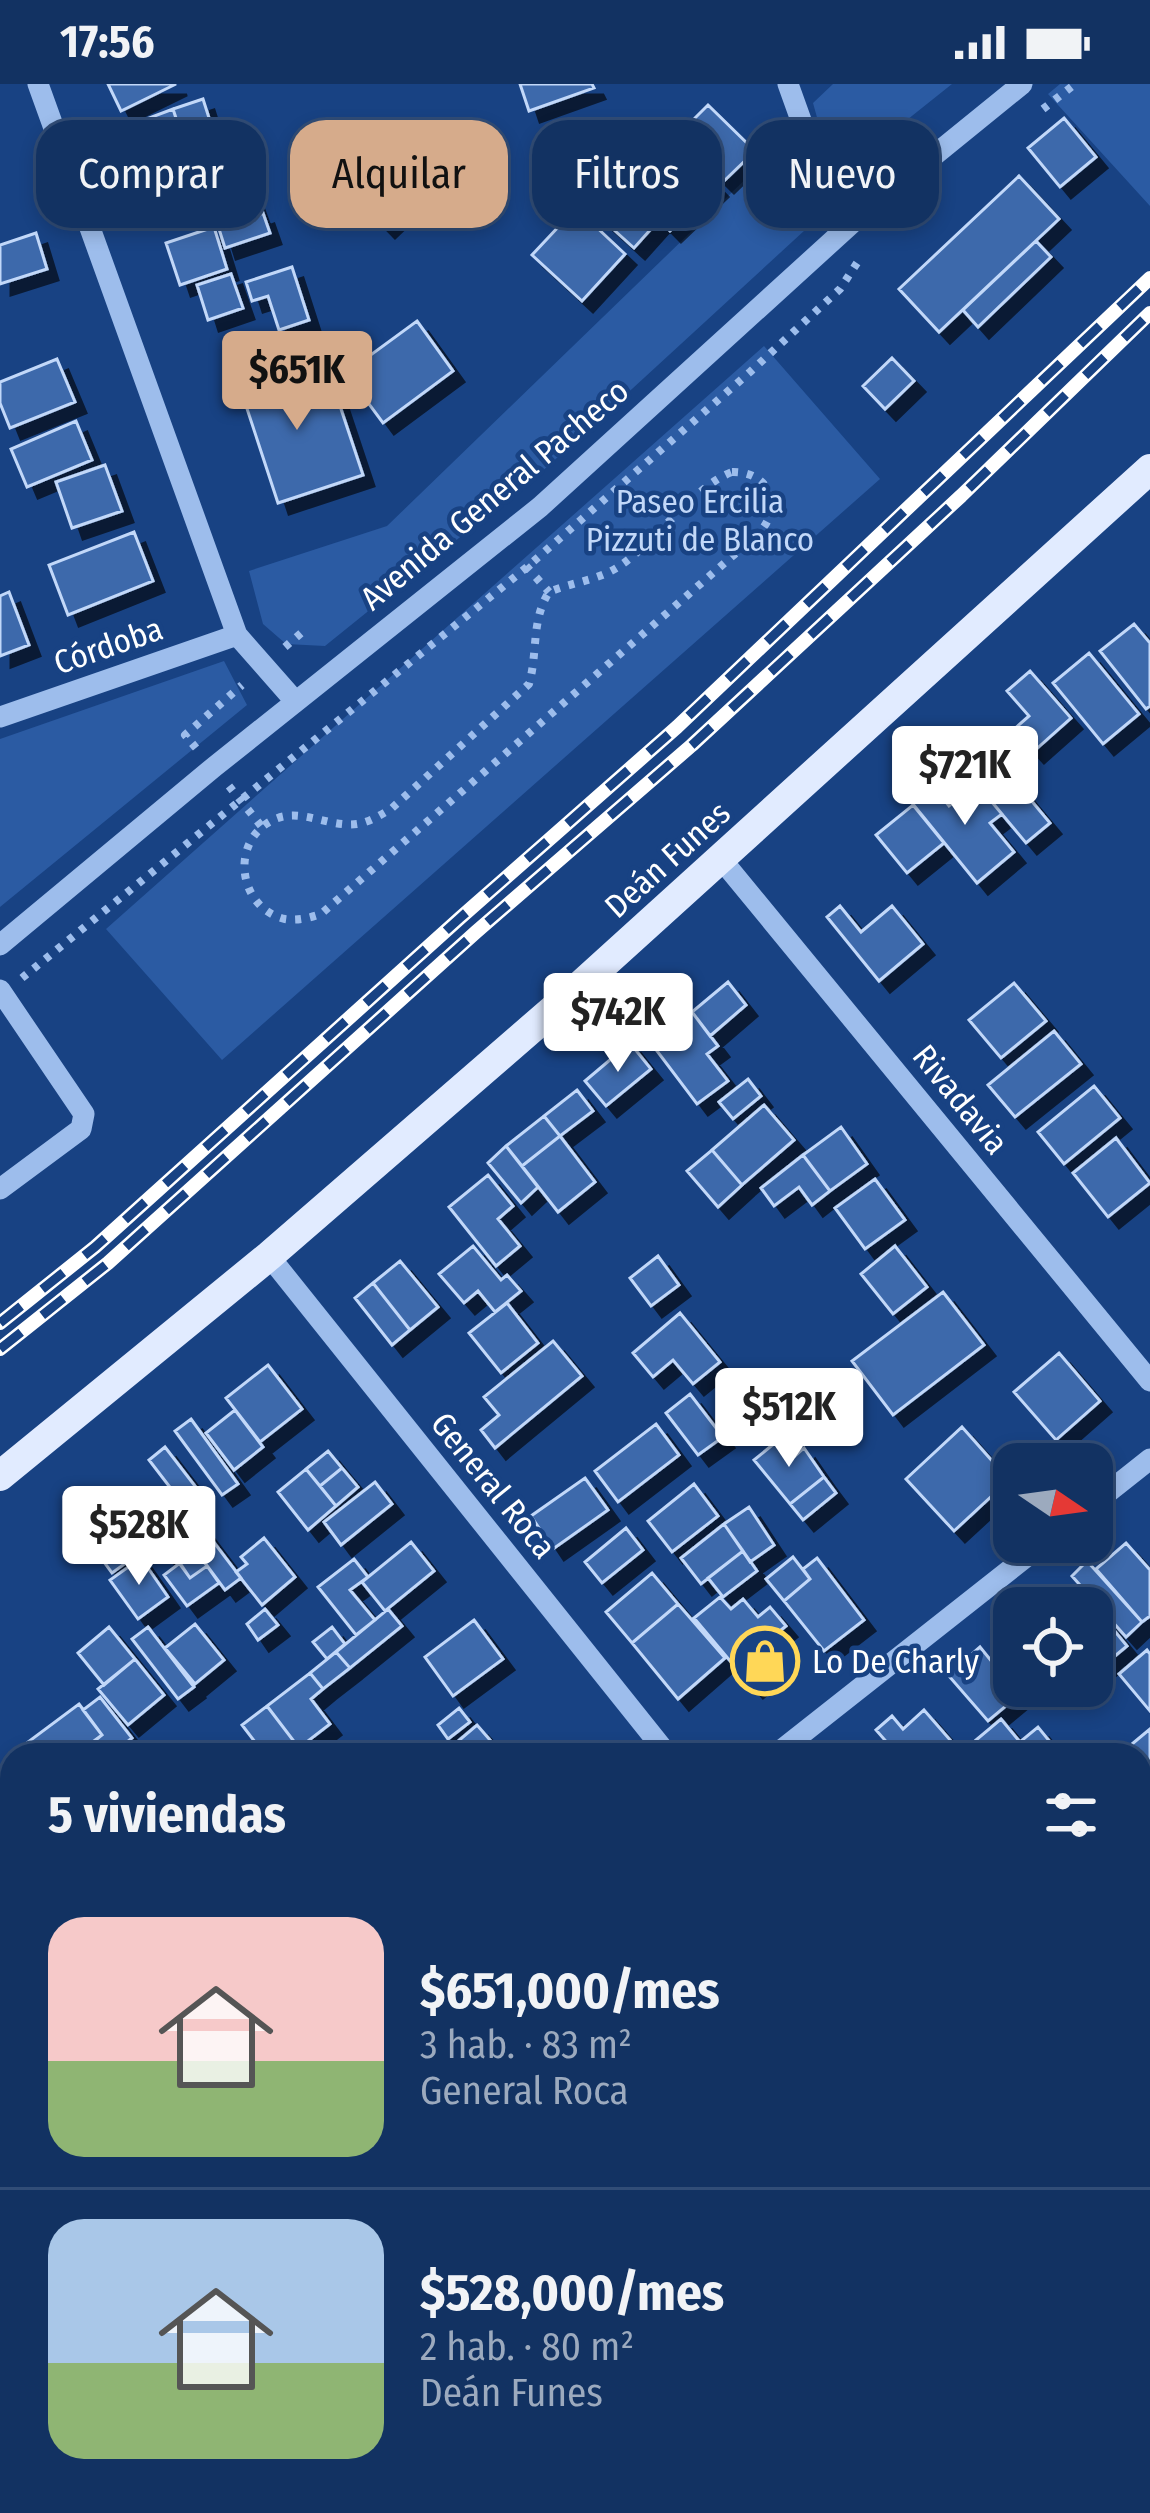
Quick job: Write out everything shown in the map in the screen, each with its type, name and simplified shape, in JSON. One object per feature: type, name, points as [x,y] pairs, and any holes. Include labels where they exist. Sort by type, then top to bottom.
[{"type":"main road","name":"Deán Funes","points":[[0,1476],[269,1256],[562,1002],[1150,469]]},
{"type":"street","points":[[38,84],[237,635],[296,701]]},
{"type":"street","points":[[788,84],[801,120]]},
{"type":"street","name":"Avenida General Pacheco","points":[[939,151],[1022,84]]},
{"type":"street","name":"Avenida General Pacheco","points":[[0,945],[540,507],[847,228]]},
{"type":"street","name":"Córdoba","points":[[0,717],[237,635]]},
{"type":"street","name":"Rivadavia","points":[[721,859],[1150,1381]]},
{"type":"street","points":[[0,990],[84,1114],[81,1129],[0,1189]]},
{"type":"street","name":"General Roca","points":[[269,1256],[658,1743]]},
{"type":"street","points":[[1113,1488],[1150,1459]]},
{"type":"street","points":[[790,1743],[1018,1563]]},
{"type":"path","points":[[743,472],[770,492],[771,514],[759,533],[335,903],[304,919],[269,913],[247,886],[246,851],[255,835],[268,822],[284,816],[300,814],[355,824],[391,809],[530,685],[537,616],[549,592],[624,564],[721,476],[743,472]]},
{"type":"path","points":[[500,538],[549,592]]},
{"type":"green space","points":[[833,84],[952,84],[907,120],[818,120],[813,103]]},
{"type":"green space","points":[[1060,84],[1150,84],[1150,206],[1048,94]]},
{"type":"green space","points":[[746,179],[746,228],[805,230],[547,467],[325,646],[286,644],[263,624],[249,571],[387,526],[695,228],[722,228],[722,202]]},
{"type":"green space","name":"Paseo Ercilia Pizzuti de Blanco","points":[[764,346],[880,479],[222,1060],[106,929]]},
{"type":"green space","points":[[224,661],[247,705],[0,907],[0,739]]},
{"type":"building","points":[[108,84],[176,84],[121,111]]},
{"type":"building","points":[[520,84],[592,84],[594,88],[529,111]]},
{"type":"building","points":[[203,99],[210,120],[176,120],[173,109]]},
{"type":"building","points":[[708,105],[746,142],[746,160],[723,182],[722,120],[693,120]]},
{"type":"building","points":[[173,109],[177,120],[144,120]]},
{"type":"building","points":[[1064,118],[1096,157],[1060,187],[1028,148]]},
{"type":"building","points":[[1019,176],[1059,219],[939,332],[899,289]]},
{"type":"building","points":[[266,222],[270,233],[225,248],[219,229],[266,228]]},
{"type":"building","points":[[214,228],[227,269],[180,285],[166,243]]},
{"type":"building","points":[[557,228],[597,228],[625,254],[582,301],[532,255]]},
{"type":"building","points":[[612,228],[652,228],[634,248]]},
{"type":"building","points":[[36,233],[47,269],[0,284],[0,245]]},
{"type":"building","points":[[1036,241],[1051,257],[978,327],[963,310]]},
{"type":"building","points":[[292,267],[309,320],[279,330],[268,296],[252,301],[246,282]]},
{"type":"building","points":[[231,274],[243,308],[208,320],[197,285]]},
{"type":"building","points":[[417,321],[453,371],[383,423],[346,373]]},
{"type":"building","points":[[261,350],[278,403],[333,385],[363,475],[278,503],[231,360]]},
{"type":"building","points":[[892,358],[914,381],[885,409],[863,386]]},
{"type":"building","points":[[57,359],[75,402],[10,428],[0,403],[0,382]]},
{"type":"building","points":[[76,421],[92,460],[27,487],[11,449]]},
{"type":"building","points":[[105,465],[122,511],[72,528],[56,482]]},
{"type":"building","points":[[134,532],[153,581],[68,615],[49,565]]},
{"type":"building","points":[[9,592],[29,645],[0,656],[0,596]]},
{"type":"building","points":[[1134,624],[1150,643],[1150,706],[1146,709],[1100,651]]},
{"type":"building","points":[[1089,653],[1139,714],[1103,744],[1053,683]]},
{"type":"building","points":[[1030,671],[1071,718],[1033,752],[1013,730],[1029,716],[1007,691]]},
{"type":"building","points":[[990,751],[1050,823],[1026,843],[966,771]]},
{"type":"building","points":[[929,781],[949,806],[977,784],[1002,814],[990,823],[1014,852],[977,883],[908,798]]},
{"type":"building","points":[[913,805],[944,843],[907,873],[876,835]]},
{"type":"building","points":[[840,906],[861,932],[892,906],[923,944],[879,981],[827,917]]},
{"type":"building","points":[[728,982],[746,1005],[710,1036],[692,1012]]},
{"type":"building","points":[[1014,983],[1046,1021],[1001,1058],[969,1020]]},
{"type":"building","points":[[692,1012],[718,1046],[707,1054],[728,1081],[697,1104],[651,1043]]},
{"type":"building","points":[[1054,1031],[1081,1064],[1015,1117],[988,1085]]},
{"type":"building","points":[[630,1043],[651,1069],[606,1106],[585,1081]]},
{"type":"building","points":[[748,1079],[761,1096],[733,1119],[719,1102]]},
{"type":"building","points":[[1094,1086],[1120,1118],[1064,1164],[1038,1132]]},
{"type":"building","points":[[577,1090],[593,1111],[560,1136],[544,1116]]},
{"type":"building","points":[[764,1105],[794,1140],[742,1185],[712,1150]]},
{"type":"building","points":[[544,1116],[560,1136],[522,1166],[506,1146]]},
{"type":"building","points":[[841,1127],[867,1164],[830,1191],[803,1155]]},
{"type":"building","points":[[560,1136],[595,1182],[558,1212],[522,1166]]},
{"type":"building","points":[[1116,1138],[1150,1183],[1108,1217],[1073,1173]]},
{"type":"building","points":[[506,1146],[538,1187],[521,1203],[488,1163]]},
{"type":"building","points":[[712,1150],[742,1185],[718,1207],[687,1171]]},
{"type":"building","points":[[803,1155],[830,1191],[812,1205],[799,1187],[774,1206],[761,1188]]},
{"type":"building","points":[[488,1175],[513,1206],[498,1219],[520,1246],[496,1266],[449,1207]]},
{"type":"building","points":[[875,1179],[905,1220],[865,1249],[835,1208]]},
{"type":"building","points":[[473,1246],[501,1280],[507,1275],[521,1291],[495,1312],[478,1291],[464,1303],[439,1274]]},
{"type":"building","points":[[895,1246],[927,1287],[893,1314],[861,1274]]},
{"type":"building","points":[[658,1256],[679,1285],[651,1306],[630,1278]]},
{"type":"building","points":[[400,1261],[438,1307],[410,1330],[373,1283]]},
{"type":"building","points":[[373,1283],[410,1330],[392,1345],[355,1298]]},
{"type":"building","points":[[943,1292],[984,1345],[893,1415],[852,1361]]},
{"type":"building","points":[[507,1303],[538,1343],[501,1373],[469,1333]]},
{"type":"building","points":[[680,1313],[720,1362],[693,1384],[673,1360],[653,1377],[633,1353]]},
{"type":"building","points":[[553,1341],[582,1376],[495,1448],[481,1430],[499,1415],[484,1397]]},
{"type":"building","points":[[1059,1353],[1100,1401],[1056,1440],[1014,1392]]},
{"type":"building","points":[[268,1365],[302,1409],[260,1442],[226,1398]]},
{"type":"building","points":[[690,1394],[723,1437],[698,1455],[666,1413]]},
{"type":"building","points":[[235,1410],[263,1447],[234,1470],[206,1433]]},
{"type":"building","points":[[191,1419],[238,1484],[222,1495],[175,1431]]},
{"type":"building","points":[[656,1424],[679,1455],[618,1502],[595,1471]]},
{"type":"building","points":[[962,1427],[993,1462],[993,1495],[954,1531],[906,1479]]},
{"type":"building","points":[[781,1438],[795,1456],[804,1448],[824,1477],[790,1504],[754,1460]]},
{"type":"building","points":[[165,1447],[195,1486],[179,1499],[149,1460]]},
{"type":"building","points":[[328,1451],[342,1468],[320,1486],[306,1469]]},
{"type":"building","points":[[342,1468],[358,1487],[336,1506],[320,1486]]},
{"type":"building","points":[[306,1469],[336,1506],[308,1530],[278,1492]]},
{"type":"building","points":[[824,1477],[836,1493],[803,1520],[790,1504]]},
{"type":"building","points":[[585,1478],[608,1510],[553,1549],[531,1516]]},
{"type":"building","points":[[375,1482],[392,1504],[341,1545],[324,1522]]},
{"type":"building","points":[[694,1484],[718,1516],[672,1552],[648,1521]]},
{"type":"building","points":[[160,1503],[207,1566],[190,1578],[174,1556],[169,1560],[138,1519]]},
{"type":"building","points":[[749,1507],[774,1545],[750,1562],[724,1524]]},
{"type":"building","points":[[115,1508],[145,1549],[112,1573],[82,1532]]},
{"type":"building","points":[[724,1524],[743,1551],[701,1584],[681,1558]]},
{"type":"building","points":[[203,1528],[241,1578],[225,1590],[188,1540]]},
{"type":"building","points":[[626,1528],[643,1550],[602,1583],[585,1562]]},
{"type":"building","points":[[264,1538],[295,1577],[262,1605],[236,1572],[247,1564],[241,1557]]},
{"type":"building","points":[[411,1542],[434,1571],[385,1611],[362,1582]]},
{"type":"building","points":[[1126,1543],[1150,1570],[1150,1616],[1142,1622],[1096,1569],[1113,1563],[1113,1554]]},
{"type":"building","points":[[743,1551],[757,1571],[723,1597],[708,1578]]},
{"type":"building","points":[[793,1557],[810,1579],[784,1601],[766,1579]]},
{"type":"building","points":[[141,1558],[168,1597],[138,1619],[110,1580]]},
{"type":"building","points":[[817,1558],[864,1620],[824,1651],[784,1601],[810,1579],[803,1569]]},
{"type":"building","points":[[354,1559],[368,1577],[350,1590],[375,1620],[356,1635],[318,1587]]},
{"type":"building","points":[[180,1563],[190,1578],[207,1566],[219,1583],[187,1606],[164,1575]]},
{"type":"building","points":[[1089,1563],[1110,1587],[1082,1587],[1072,1576]]},
{"type":"building","points":[[652,1573],[678,1604],[632,1643],[606,1612]]},
{"type":"building","points":[[1113,1590],[1142,1622],[1126,1637],[1113,1622]]},
{"type":"building","points":[[720,1597],[731,1609],[743,1599],[758,1617],[770,1607],[786,1626],[771,1638],[787,1657],[752,1687],[694,1618]]},
{"type":"building","points":[[678,1604],[725,1658],[678,1699],[632,1643]]},
{"type":"building","points":[[265,1609],[278,1625],[258,1640],[247,1624]]},
{"type":"building","points":[[388,1609],[402,1626],[350,1668],[336,1652]]},
{"type":"building","points":[[474,1620],[503,1659],[453,1696],[425,1657]]},
{"type":"building","points":[[195,1624],[224,1660],[195,1684],[165,1648]]},
{"type":"building","points":[[109,1627],[135,1659],[104,1685],[78,1653]]},
{"type":"building","points":[[148,1627],[194,1687],[178,1699],[132,1639]]},
{"type":"building","points":[[332,1627],[345,1644],[327,1659],[313,1642]]},
{"type":"building","points":[[1113,1629],[1127,1646],[1113,1658]]},
{"type":"building","points":[[980,1647],[993,1663],[993,1707],[1005,1707],[988,1721],[948,1675]]},
{"type":"building","points":[[1147,1650],[1150,1654],[1150,1711],[1119,1674]]},
{"type":"building","points":[[336,1652],[350,1668],[323,1689],[310,1673]]},
{"type":"building","points":[[135,1659],[164,1695],[128,1725],[98,1689]]},
{"type":"building","points":[[310,1673],[323,1689],[311,1699],[330,1724],[305,1743],[295,1743],[267,1706]]},
{"type":"building","points":[[100,1697],[132,1738],[126,1743],[92,1743],[102,1735],[83,1710]]},
{"type":"building","points":[[79,1704],[102,1735],[91,1743],[28,1742]]},
{"type":"building","points":[[267,1706],[295,1743],[256,1743],[242,1725]]},
{"type":"building","points":[[459,1708],[470,1722],[448,1739],[438,1725]]},
{"type":"building","points":[[924,1710],[953,1743],[887,1743],[876,1730],[892,1716],[903,1729]]},
{"type":"building","points":[[1001,1719],[1020,1742],[1038,1727],[1051,1743],[978,1743],[976,1740]]},
{"type":"building","points":[[477,1725],[493,1743],[456,1743]]},
{"type":"building","points":[[1150,1729],[1150,1743],[1133,1743]]},
{"type":"railway","points":[[0,1323],[95,1247],[677,727],[1150,278]]},
{"type":"railway","points":[[0,1349],[108,1263],[692,745],[1150,313]]},
{"type":"place","name":"Lo De Charly","points":[[765,1661]]}]
